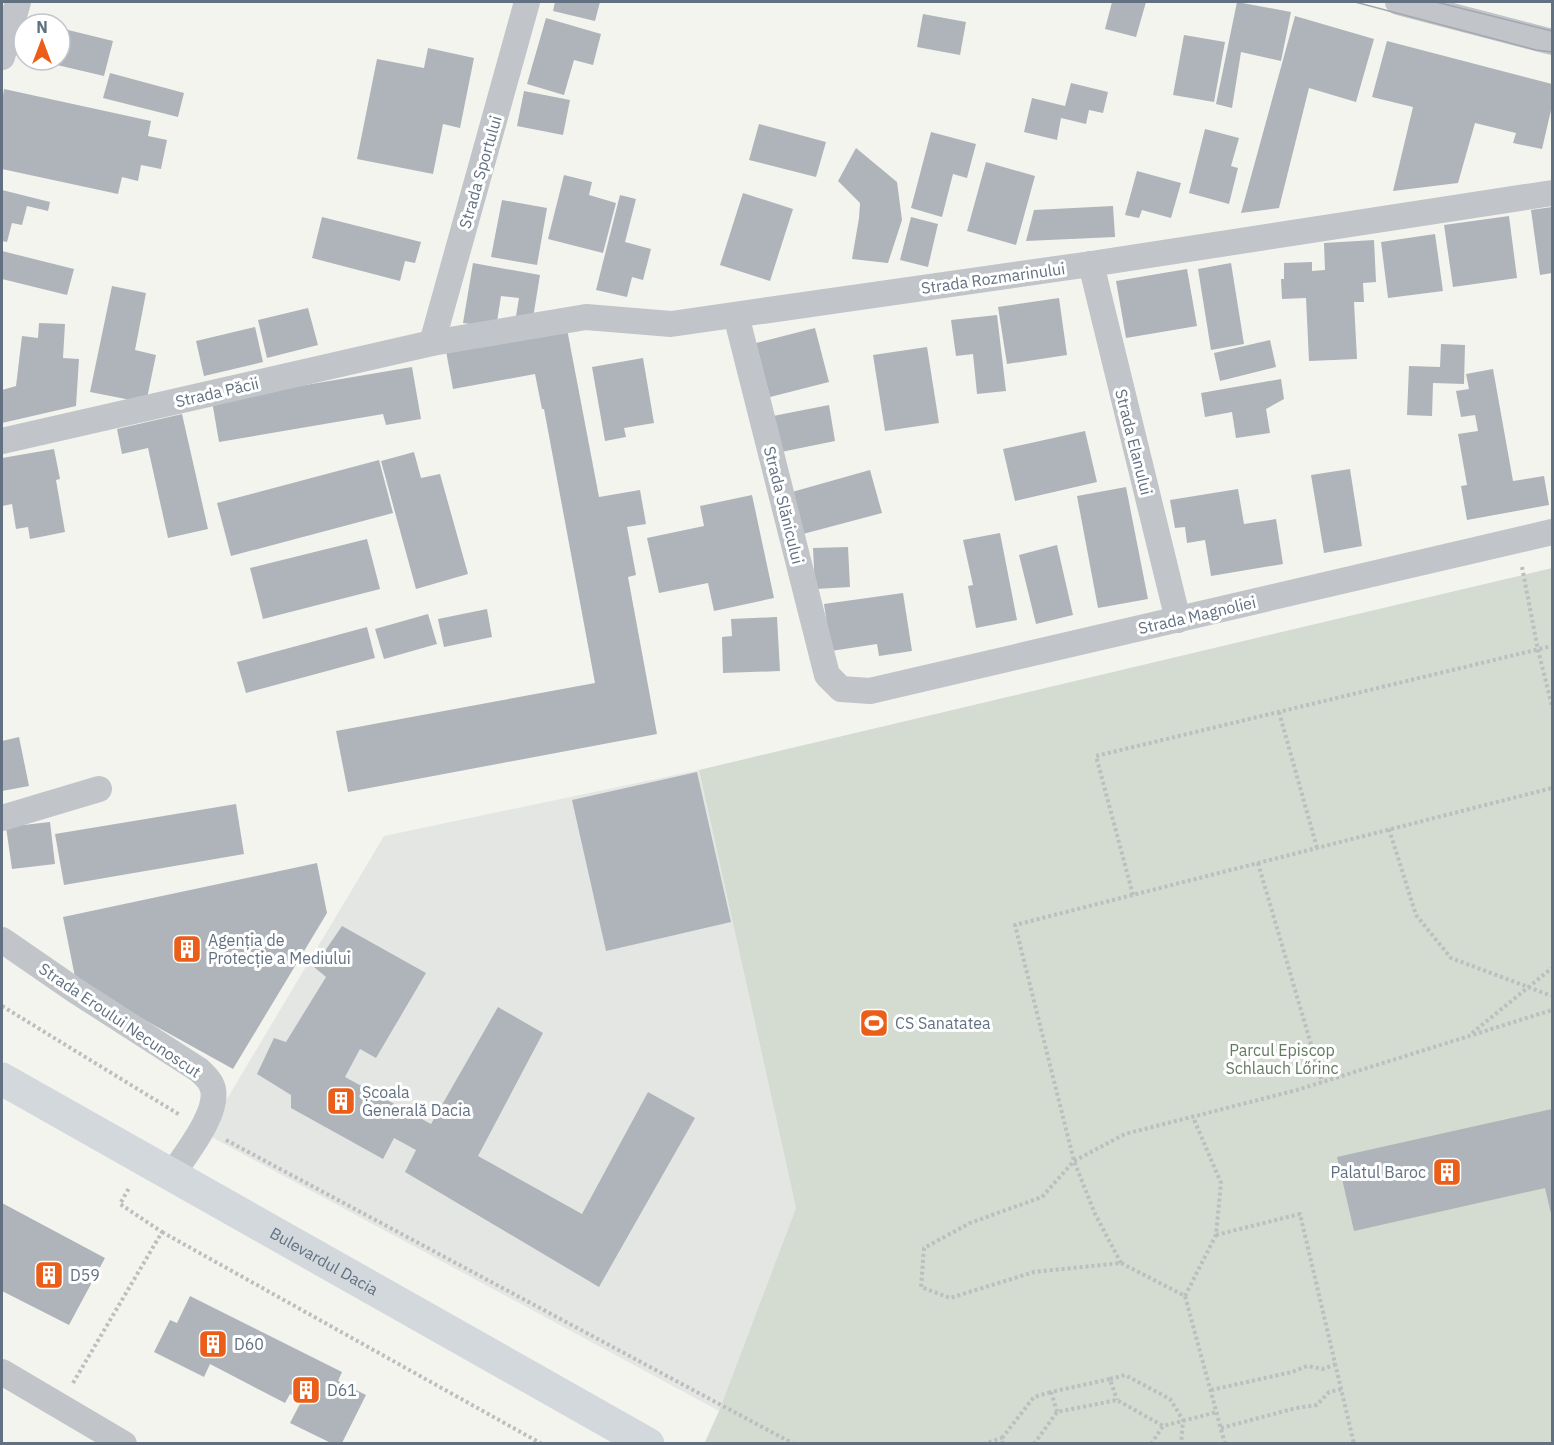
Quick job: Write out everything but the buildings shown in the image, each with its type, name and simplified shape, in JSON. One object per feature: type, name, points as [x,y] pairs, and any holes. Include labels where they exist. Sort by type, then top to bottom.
[{"type":"main road","name":"Bulevardul Dacia","points":[[2,1079],[158,1169],[648,1443]]},
{"type":"street","points":[[2,57],[18,2]]},
{"type":"street","name":"Strada Sportului","points":[[432,343],[528,2]]},
{"type":"street","points":[[1398,2],[1549,41]]},
{"type":"street","name":"Strada Rozmarinului","points":[[432,343],[586,317],[671,324],[1091,264],[1552,193]]},
{"type":"street","name":"Strada Elanului","points":[[1091,264],[1178,620]]},
{"type":"street","name":"Strada Slănicului","points":[[736,315],[827,675],[841,689]]},
{"type":"street","name":"Strada Păcii","points":[[2,441],[432,343]]},
{"type":"street","name":"Strada Magnoliei","points":[[841,689],[870,691],[1552,532]]},
{"type":"street","points":[[2,818],[99,789]]},
{"type":"street","name":"Strada Eroului Necunoscut","points":[[2,940],[76,991],[199,1070],[212,1086],[214,1105],[202,1128],[158,1169]]},
{"type":"street","points":[[2,1372],[124,1443]]},
{"type":"path","points":[[1517,541],[1538,650],[1552,706]]},
{"type":"path","points":[[1133,895],[1096,756],[1552,646]]},
{"type":"path","points":[[1279,712],[1317,848]]},
{"type":"path","points":[[1120,1263],[1095,1214],[1074,1161],[1015,926],[1552,788]]},
{"type":"path","points":[[1389,829],[1416,915],[1451,958],[1552,996]]},
{"type":"path","points":[[1258,863],[1322,1082]]},
{"type":"path","points":[[1470,1035],[1552,968]]},
{"type":"path","points":[[2,1006],[202,1128],[794,1443]]},
{"type":"path","points":[[1185,1296],[1120,1263],[1034,1272],[950,1299],[921,1287],[924,1248],[970,1223],[1042,1197],[1074,1161],[1125,1134],[1297,1090],[1552,1010]]},
{"type":"path","points":[[1193,1117],[1221,1183],[1216,1235],[1185,1296],[1225,1443]]},
{"type":"path","points":[[158,1169],[120,1204],[162,1232],[542,1443]]},
{"type":"path","points":[[1216,1235],[1300,1214],[1354,1443]]},
{"type":"path","points":[[60,1405],[162,1232]]},
{"type":"path","points":[[1210,1390],[1292,1372],[1307,1366],[1323,1369],[1336,1364]]},
{"type":"path","points":[[983,1443],[1002,1441],[1034,1397],[1125,1375],[1170,1399],[1183,1420],[1181,1443]]},
{"type":"path","points":[[1110,1379],[1117,1400]]},
{"type":"path","points":[[1221,1428],[1296,1408],[1317,1406],[1329,1392],[1342,1389]]},
{"type":"path","points":[[1051,1392],[1057,1412]]},
{"type":"path","points":[[1034,1443],[1057,1412],[1117,1400],[1163,1426]]},
{"type":"path","points":[[1150,1443],[1163,1426],[1216,1412]]},
{"type":"shaded area","points":[[699,770],[796,1208],[719,1411],[206,1134],[384,836]]},
{"type":"green space","name":"Parcul Episcop Schlauch Lőrinc","points":[[1552,568],[1552,1443],[705,1442],[719,1411],[796,1208],[699,770]]},
{"type":"tram line","points":[[1355,2],[1536,50],[1552,52]]},
{"type":"tram line","points":[[1436,2],[1552,31]]},
{"type":"place","name":"Agenția de Protecție a Mediului","points":[[187,949]]},
{"type":"place","name":"CS Sanatatea","points":[[874,1023]]},
{"type":"place","name":"Școala Generală Dacia","points":[[341,1101]]},
{"type":"place","name":"Palatul Baroc","points":[[1447,1172]]},
{"type":"place","name":"D59","points":[[49,1275]]},
{"type":"place","name":"D60","points":[[213,1344]]},
{"type":"place","name":"D61","points":[[306,1390]]}]
